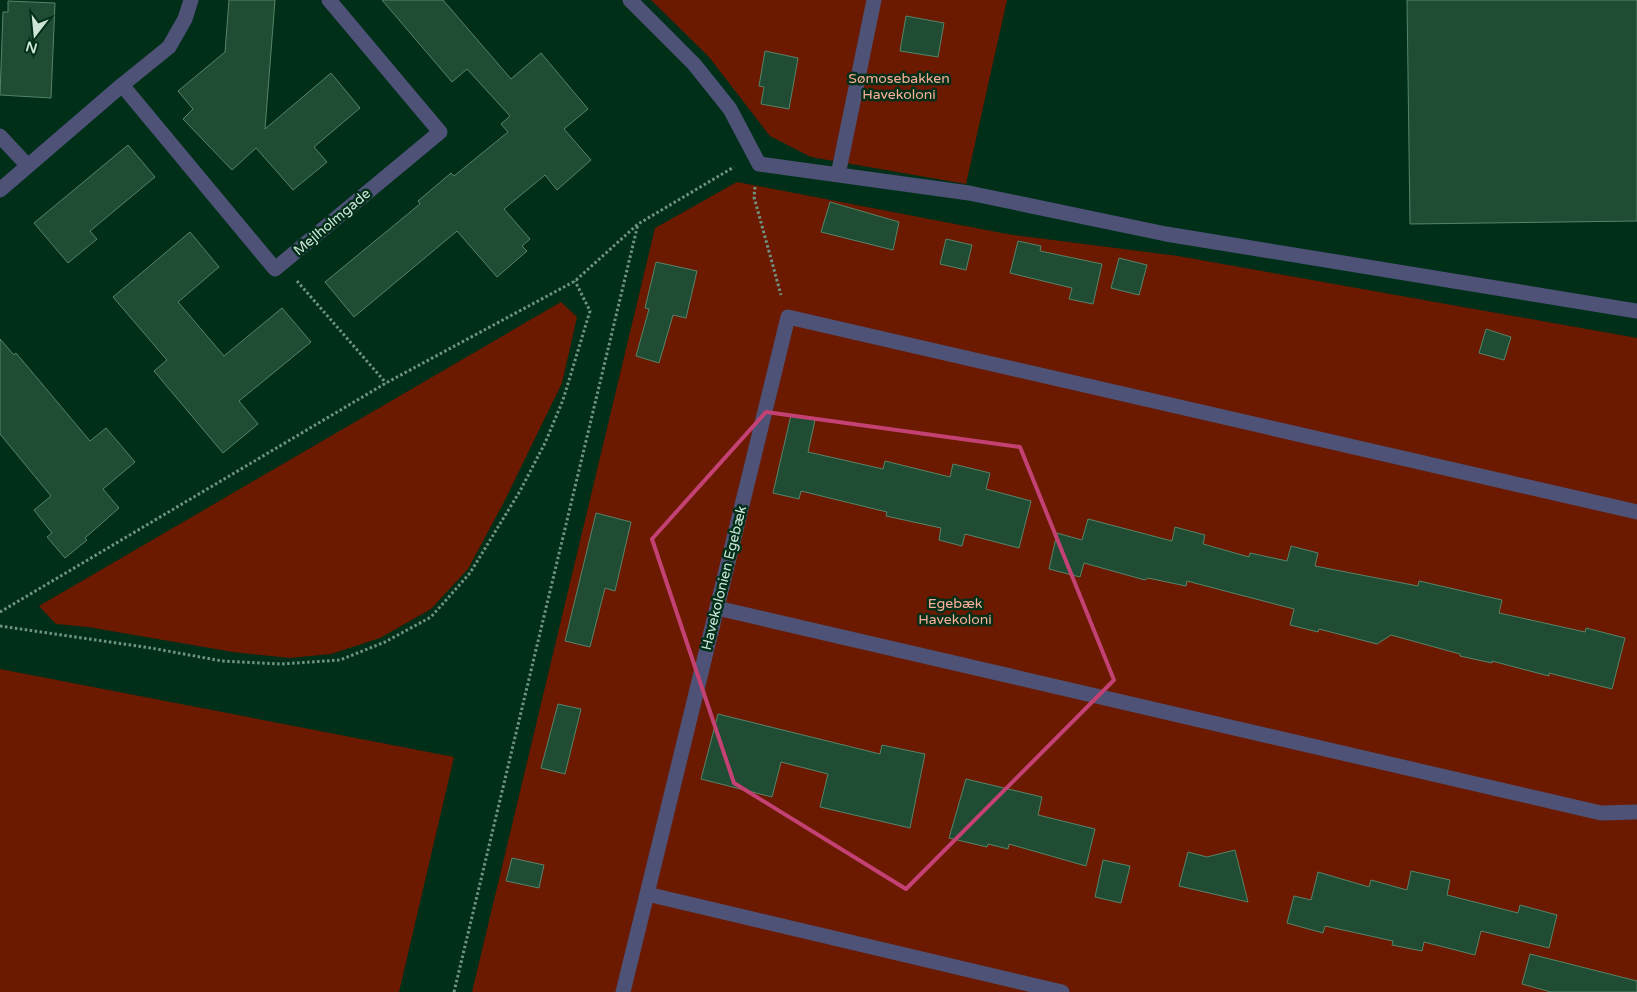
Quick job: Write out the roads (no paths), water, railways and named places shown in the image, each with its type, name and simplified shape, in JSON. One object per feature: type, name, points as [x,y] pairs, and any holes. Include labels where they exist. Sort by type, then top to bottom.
[{"type":"street","points":[[0,190],[169,46],[185,19],[191,0]]},
{"type":"street","name":"Mejlholmgade","points":[[122,85],[276,269],[440,132],[329,0]]},
{"type":"street","points":[[630,0],[694,64],[730,109],[759,164],[969,193],[1166,234],[1637,311]]},
{"type":"street","points":[[838,175],[874,0]]},
{"type":"street","points":[[0,136],[28,166]]},
{"type":"street","name":"Havekolonien Egebæk","points":[[623,992],[788,317],[1637,512]]},
{"type":"street","points":[[717,608],[1601,813],[1637,812]]},
{"type":"street","points":[[647,894],[1062,992]]},
{"type":"park label","name":"Sømosebakken Havekoloni","points":[[899,86]]},
{"type":"park label","name":"Egebæk Havekoloni","points":[[955,612]]}]
